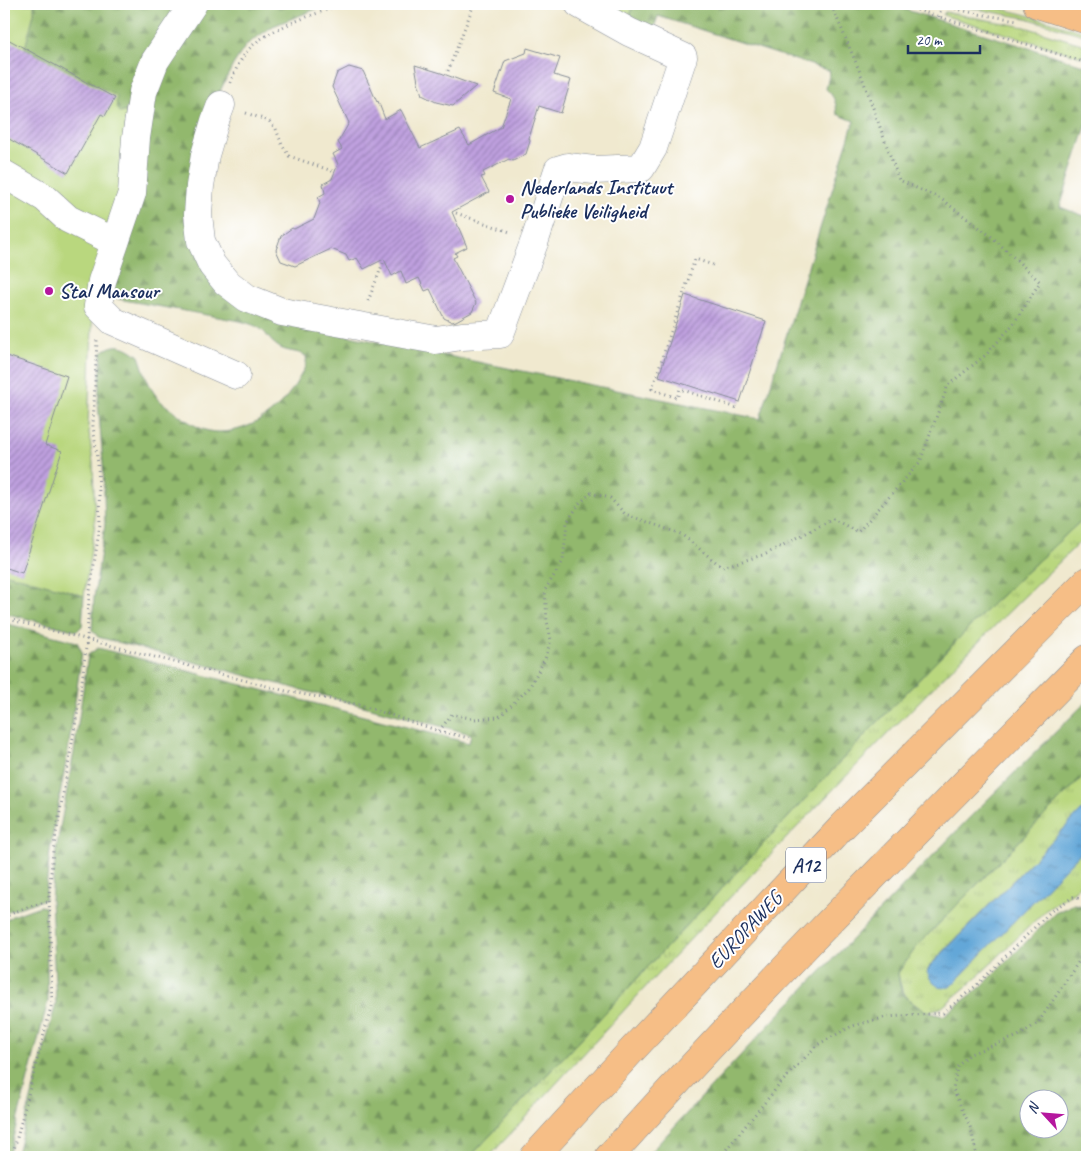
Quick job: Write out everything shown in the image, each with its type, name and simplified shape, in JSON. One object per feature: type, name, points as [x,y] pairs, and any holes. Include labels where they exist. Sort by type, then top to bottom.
[{"type":"main road","points":[[1037,4],[1087,20]]},
{"type":"main road","name":"EUROPAWEG","points":[[534,1157],[632,1049],[843,826],[1087,581]]},
{"type":"main road","name":"A12","points":[[610,1157],[671,1088],[1087,659]]},
{"type":"lane","points":[[193,4],[156,61],[143,92],[136,138],[132,193],[102,280],[98,306],[113,321],[236,375]]},
{"type":"lane","points":[[221,105],[205,155],[198,214],[201,241],[212,265],[226,282],[247,298],[282,312],[436,340],[462,336],[500,334],[535,240],[558,170],[568,167],[594,170],[641,168],[653,148],[683,57],[629,32],[580,4]]},
{"type":"lane","points":[[4,174],[45,198],[68,219],[115,242]]},
{"type":"path","points":[[335,172],[289,156],[282,145],[276,129],[269,121],[221,105],[236,68],[250,48],[275,30],[343,4]]},
{"type":"path","points":[[448,71],[474,4]]},
{"type":"path","points":[[439,730],[452,714],[474,719],[499,718],[529,688],[545,659],[551,640],[547,621],[545,590],[563,561],[567,522],[580,503],[591,493],[610,498],[625,514],[681,534],[722,567],[766,554],[832,519],[858,532],[920,462],[948,385],[986,354],[1009,329],[1040,282],[992,237],[942,199],[899,180],[862,77],[831,4]]},
{"type":"path","points":[[898,4],[1087,63]]},
{"type":"path","points":[[936,4],[947,8]]},
{"type":"path","points":[[939,17],[942,5]]},
{"type":"path","points":[[456,213],[535,240]]},
{"type":"path","points":[[712,265],[695,259],[652,390],[677,398],[680,389],[738,408]]},
{"type":"path","points":[[358,325],[383,263]]},
{"type":"path","points":[[12,1157],[52,1003],[48,902],[54,851],[74,734],[86,639],[89,598],[100,524],[98,464],[93,426],[98,306]]},
{"type":"path","points":[[4,618],[286,691],[360,705],[469,738]]},
{"type":"path","points":[[720,1157],[769,1097],[817,1045],[852,1026],[878,1019],[943,1013],[977,985],[1051,911],[1073,897],[1087,900]]},
{"type":"path","points":[[4,918],[39,903],[48,902]]},
{"type":"path","points":[[977,1157],[972,1129],[953,1089],[957,1067],[970,1054],[1018,1036],[1038,1023],[1087,949]]},
{"type":"green space","name":"Stal Mansour","points":[[4,4],[34,4],[34,13],[25,48],[117,96],[118,109],[121,113],[126,111],[127,192],[93,304],[88,425],[93,463],[95,523],[84,596],[4,573]]},
{"type":"green space","points":[[34,4],[187,4],[126,111],[121,113],[117,109],[116,102],[25,48],[34,13]]},
{"type":"green space","points":[[199,4],[329,4],[273,26],[246,45],[222,87],[208,120],[205,269],[339,334],[760,419],[854,121],[837,114],[834,100],[826,89],[830,71],[658,16],[653,31],[628,20],[634,4],[887,4],[1087,66],[1087,123],[1060,207],[1087,217],[1087,515],[992,604],[868,732],[470,1157],[16,1157],[56,1003],[51,899],[56,850],[74,752],[88,655],[98,648],[469,743],[471,734],[98,637],[92,630],[94,598],[105,524],[98,402],[102,352],[112,347],[121,346],[139,356],[148,382],[161,401],[190,423],[213,432],[243,428],[265,417],[291,391],[306,362],[306,356],[280,348],[262,330],[251,324],[118,299],[112,294],[147,94]]},
{"type":"green space","points":[[603,4],[634,4],[628,20]]},
{"type":"green space","points":[[949,4],[984,6],[1019,13],[1087,33],[1087,36],[1026,18]]},
{"type":"green space","points":[[945,12],[1025,27],[1085,45],[1082,57],[943,15]]},
{"type":"green space","points":[[1087,515],[1087,535],[1010,610],[783,841],[489,1157],[470,1157],[868,732],[992,604]]},
{"type":"green space","points":[[4,573],[84,596],[82,626],[77,631],[4,613]]},
{"type":"green space","points":[[4,623],[77,642],[82,652],[68,751],[50,850],[45,899],[9,911],[4,915]]},
{"type":"green space","points":[[1087,701],[1087,772],[917,946],[898,973],[901,989],[908,1000],[931,1013],[943,1016],[980,988],[1055,913],[1074,904],[1087,907],[1087,1157],[646,1157],[766,1028],[973,814]]},
{"type":"green space","points":[[1087,772],[1087,805],[930,965],[927,972],[950,987],[1087,846],[1087,873],[1075,891],[1049,907],[974,980],[941,1008],[926,1012],[914,1004],[901,987],[898,973],[917,946]]},
{"type":"green space","points":[[40,906],[45,907],[48,1001],[8,1157],[4,1157],[4,922],[12,916]]},
{"type":"water","points":[[1087,805],[1087,846],[950,987],[936,985],[927,972],[930,966]]},
{"type":"building","points":[[4,37],[115,98],[105,116],[101,114],[68,173],[4,136]]},
{"type":"building","points":[[527,48],[560,58],[554,75],[571,80],[561,113],[539,106],[526,154],[513,161],[509,159],[483,172],[485,176],[481,177],[489,192],[452,212],[467,247],[455,253],[457,256],[453,258],[476,303],[472,312],[452,322],[444,318],[430,289],[425,291],[419,278],[406,284],[401,271],[392,276],[384,259],[364,269],[357,258],[349,261],[346,255],[331,249],[295,266],[281,261],[276,250],[281,236],[292,228],[294,229],[314,219],[320,203],[318,197],[325,193],[323,184],[332,179],[338,164],[333,154],[342,149],[338,142],[349,123],[332,87],[337,73],[349,67],[363,71],[385,119],[401,110],[420,148],[460,130],[469,145],[501,127],[511,99],[494,93],[505,61],[526,53]]},
{"type":"building","points":[[415,65],[476,86],[453,106],[436,102],[422,95]]},
{"type":"building","points":[[685,295],[766,321],[740,402],[659,376]]},
{"type":"building","points":[[4,355],[67,376],[45,445],[62,451],[22,573],[4,567]]},
{"type":"place","name":"Nederlands Instituut Publieke Veiligheid","points":[[510,199]]},
{"type":"place","name":"Stal Mansour","points":[[49,291]]}]
